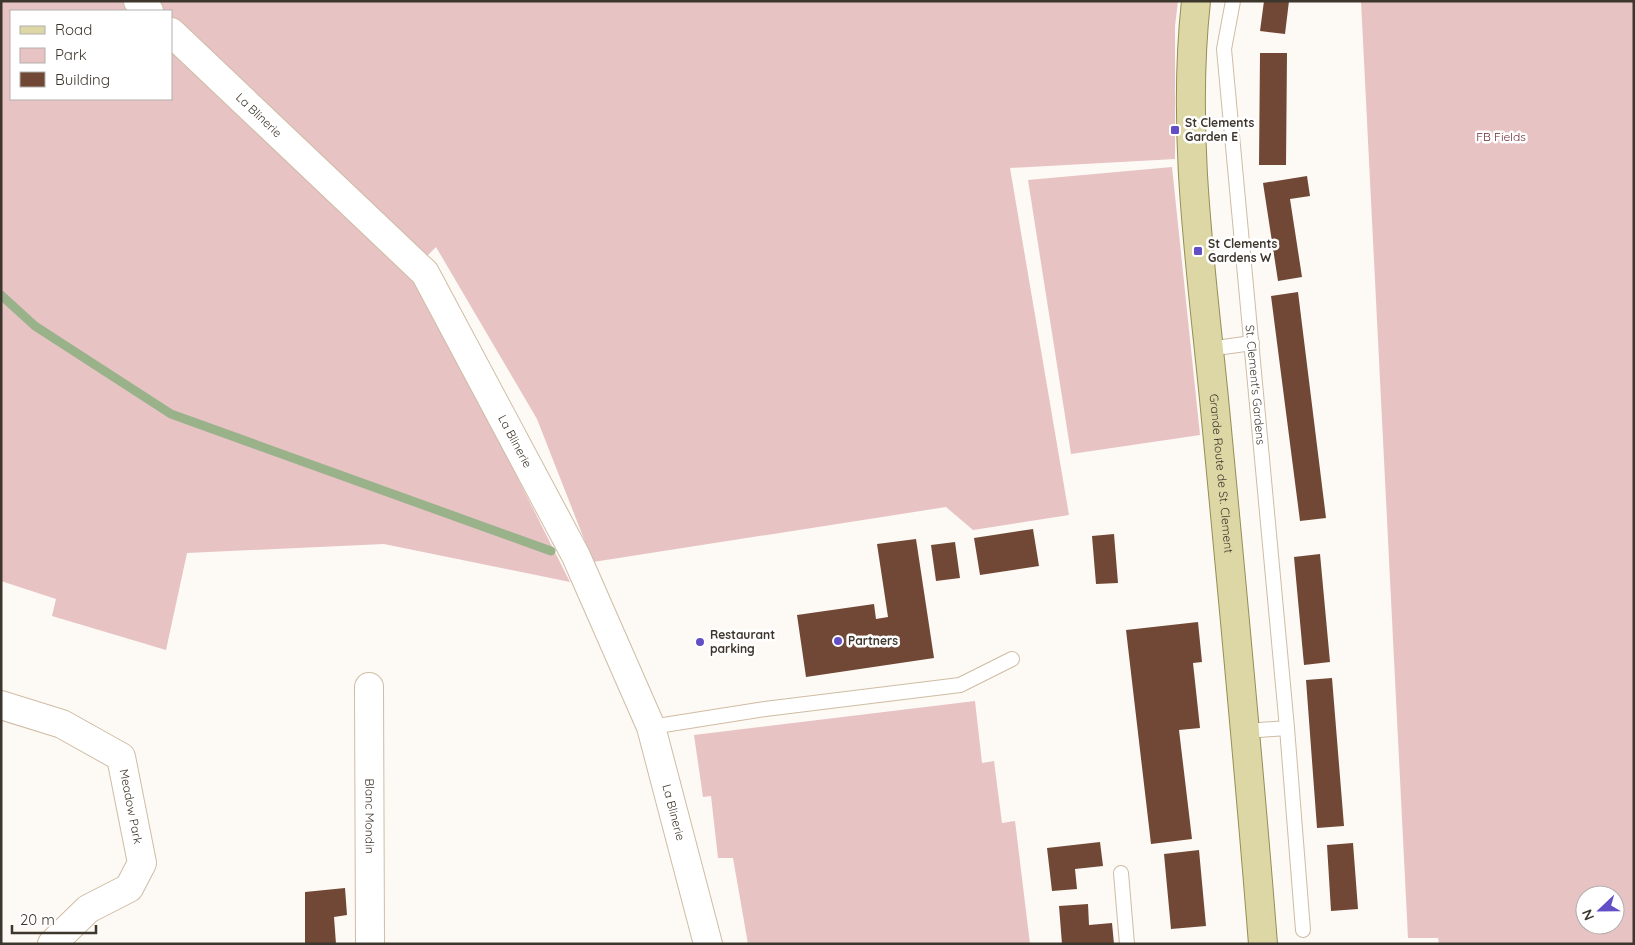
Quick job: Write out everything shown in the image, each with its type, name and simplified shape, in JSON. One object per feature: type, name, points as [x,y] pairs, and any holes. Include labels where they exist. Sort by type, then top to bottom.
[{"type":"main road","name":"Grande Route de St. Clement","points":[[1196,1],[1190,102],[1198,251],[1246,731],[1263,944]]},
{"type":"street","points":[[138,1],[148,10]]},
{"type":"street","name":"La Blinerie","points":[[172,33],[425,273],[576,556],[652,728],[708,944]]},
{"type":"street","name":"Blanc Mondin","points":[[369,687],[370,944]]},
{"type":"street","name":"Meadow Park","points":[[1,705],[62,724],[121,757],[142,863],[129,888],[88,908],[52,944]]},
{"type":"lane","name":"St. Clement's Gardens","points":[[1233,1],[1224,49],[1287,728],[1303,930]]},
{"type":"lane","points":[[1209,350],[1252,343]]},
{"type":"lane","points":[[652,728],[765,710],[960,685],[1012,659]]},
{"type":"lane","points":[[1246,731],[1287,728]]},
{"type":"lane","points":[[1121,873],[1127,944]]},
{"type":"green space","points":[[1,1],[1178,1],[1175,26],[1175,159],[1010,168],[1069,515],[973,530],[946,507],[593,562],[537,419],[436,247],[411,272],[442,328],[570,582],[384,544],[187,553],[166,650],[52,616],[56,599],[1,581]]},
{"type":"green space","name":"FB Fields","points":[[1361,1],[1634,1],[1634,944],[1439,944],[1438,938],[1408,938]]},
{"type":"green space","points":[[1172,167],[1200,435],[1071,454],[1028,180]]},
{"type":"green space","points":[[975,701],[982,763],[994,761],[1002,823],[1015,821],[1030,944],[748,944],[733,858],[718,858],[711,796],[703,797],[694,735]]},
{"type":"building","points":[[1264,1],[1289,1],[1285,34],[1260,31]]},
{"type":"building","points":[[1260,53],[1287,53],[1286,165],[1259,165]]},
{"type":"building","points":[[1307,176],[1310,196],[1290,199],[1302,277],[1278,281],[1263,183]]},
{"type":"building","points":[[1298,292],[1326,518],[1300,521],[1271,296]]},
{"type":"building","points":[[1033,529],[1039,566],[980,575],[974,538]]},
{"type":"building","points":[[1114,534],[1118,583],[1096,584],[1092,536]]},
{"type":"building","points":[[916,539],[934,658],[806,677],[797,615],[874,604],[876,619],[888,617],[877,544]]},
{"type":"building","points":[[955,542],[960,578],[936,581],[931,545]]},
{"type":"building","points":[[1320,554],[1330,662],[1304,665],[1294,557]]},
{"type":"building","points":[[1198,622],[1202,662],[1193,663],[1200,728],[1179,730],[1192,839],[1151,844],[1126,630]]},
{"type":"building","points":[[1332,678],[1344,826],[1317,828],[1306,680]]},
{"type":"building","points":[[1100,842],[1103,866],[1075,869],[1077,889],[1052,891],[1047,848]]},
{"type":"building","points":[[1353,843],[1358,909],[1331,911],[1327,845]]},
{"type":"building","points":[[1199,850],[1206,926],[1171,929],[1164,854]]},
{"type":"building","points":[[345,888],[347,915],[334,917],[336,944],[305,944],[305,892]]},
{"type":"building","points":[[1088,904],[1089,925],[1112,923],[1114,944],[1062,944],[1059,906]]},
{"type":"waterway","points":[[1,295],[35,326],[171,414],[551,551]]},
{"type":"place","name":"St Clements Garden E","points":[[1175,130]]},
{"type":"place","name":"St Clements Gardens W","points":[[1198,251]]},
{"type":"place","name":"Partners","points":[[838,641]]},
{"type":"place","name":"Restaurant parking","points":[[700,642]]}]
